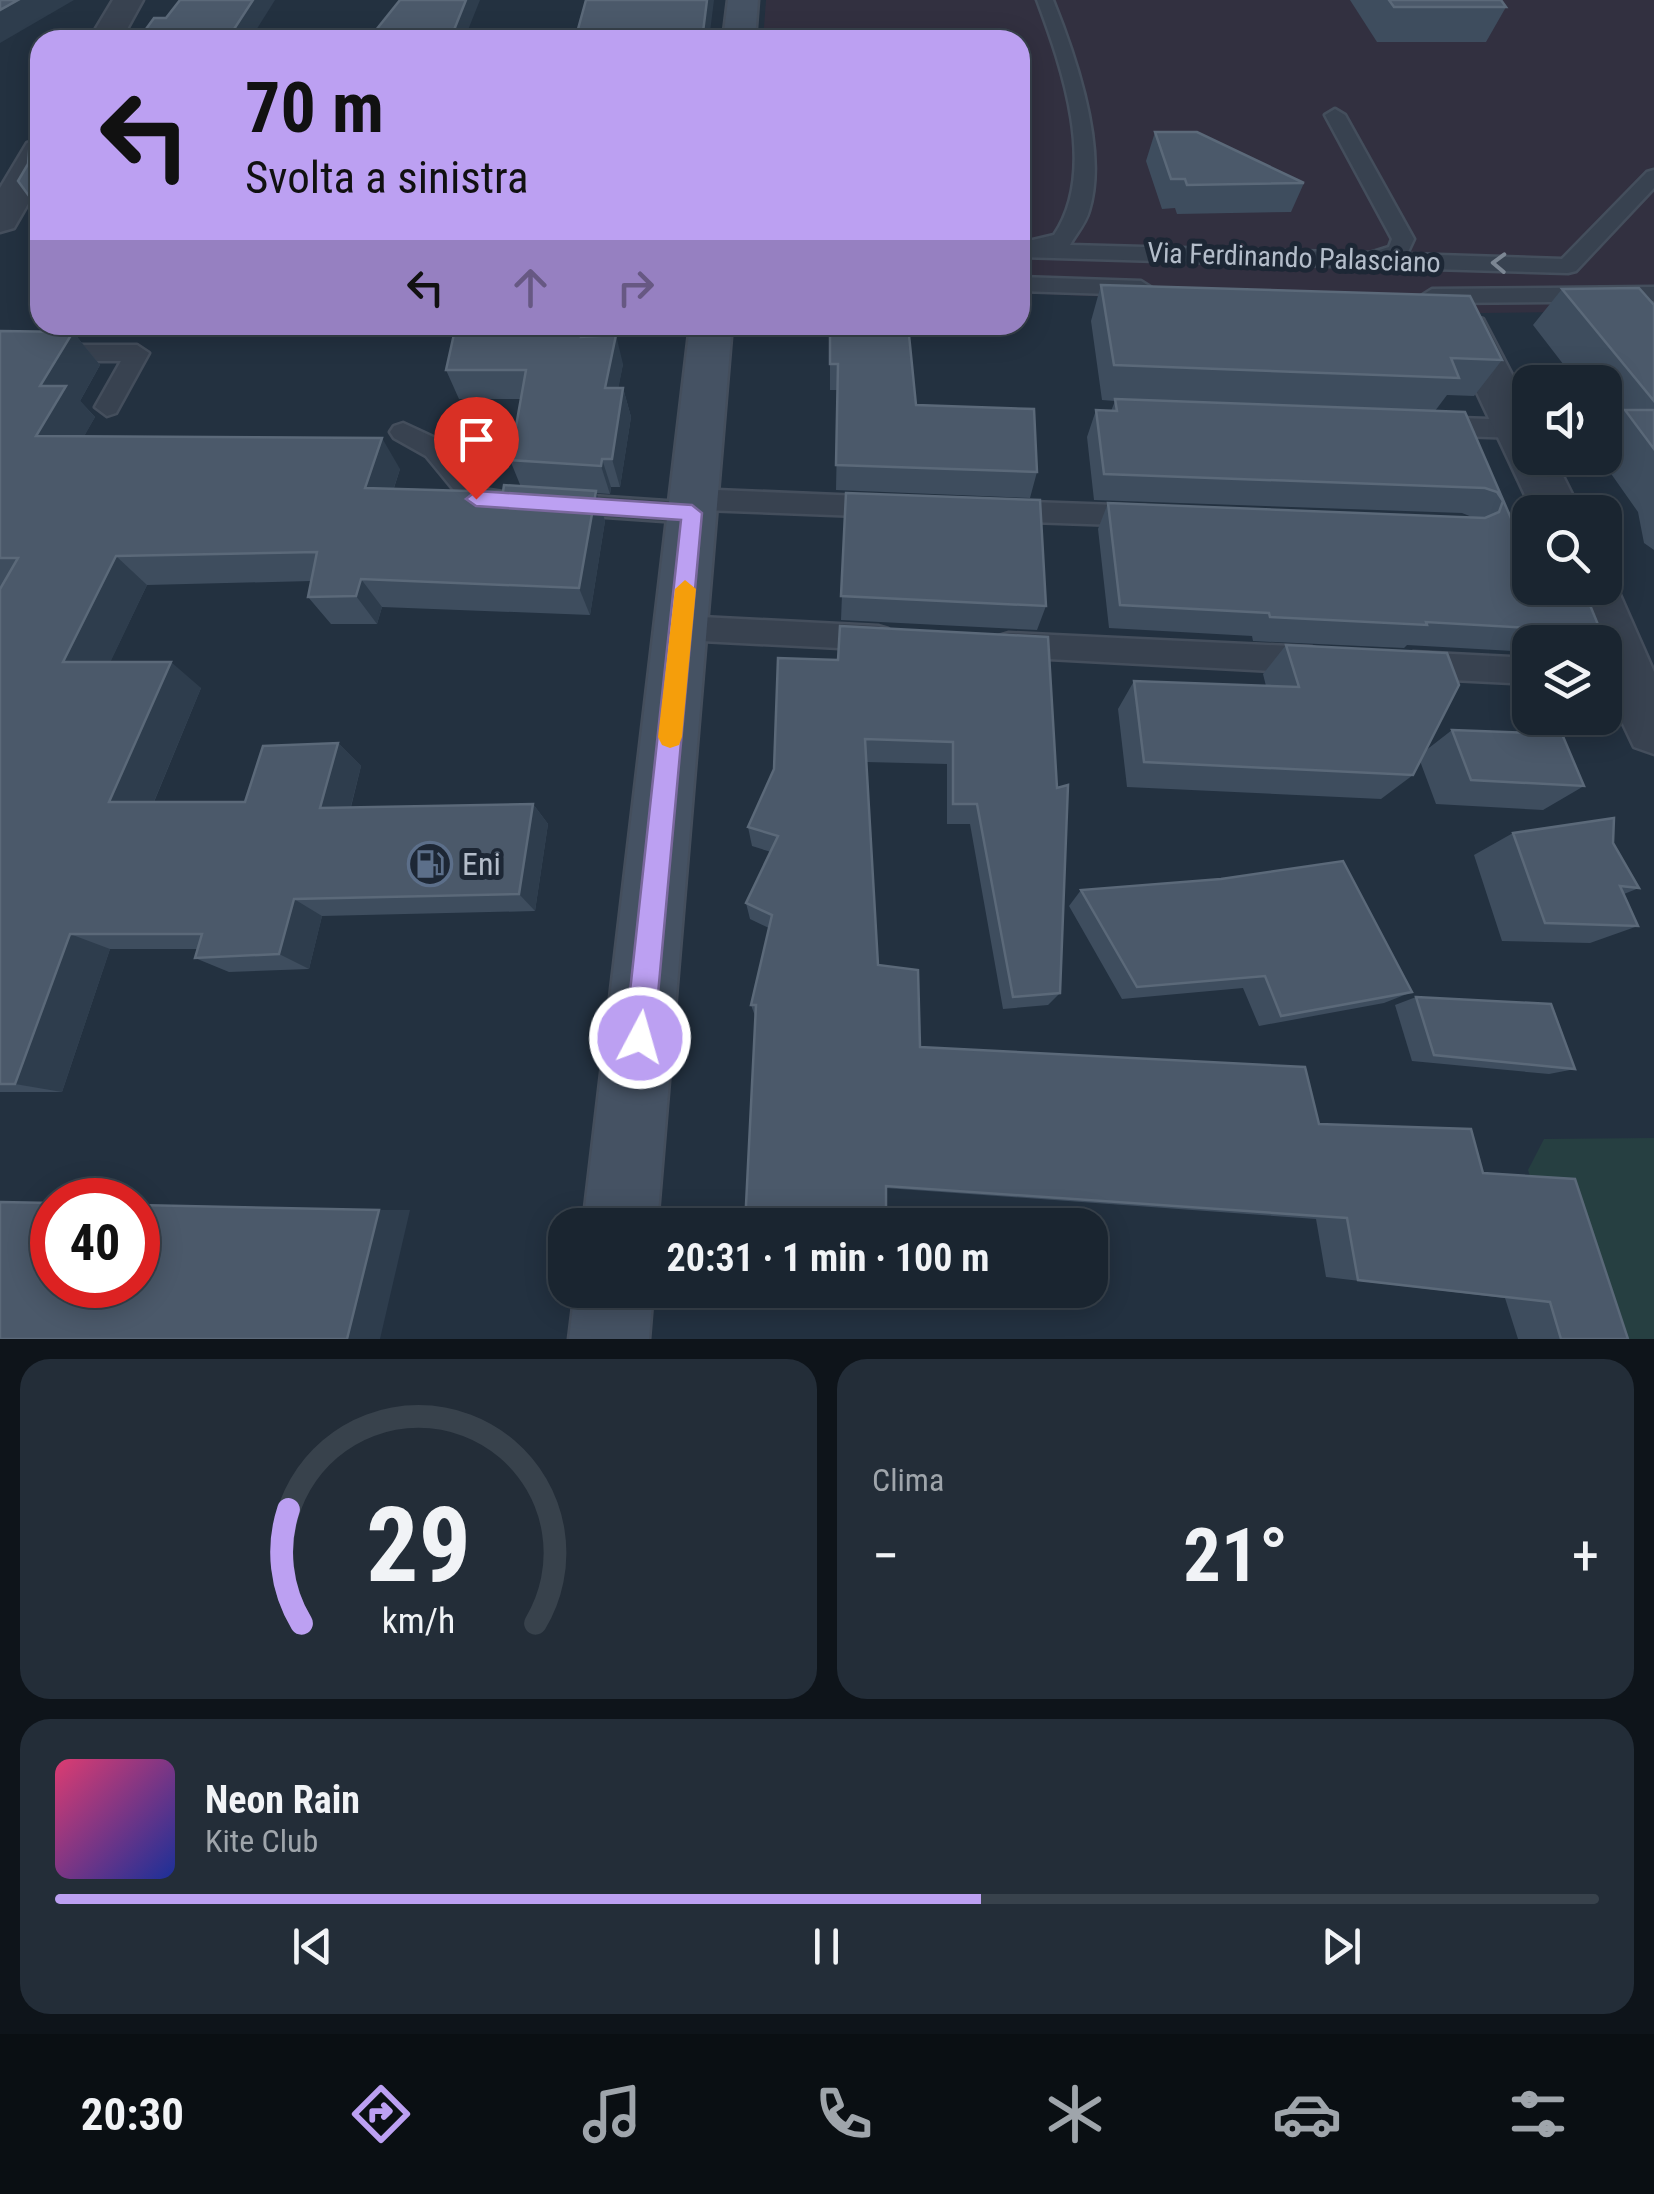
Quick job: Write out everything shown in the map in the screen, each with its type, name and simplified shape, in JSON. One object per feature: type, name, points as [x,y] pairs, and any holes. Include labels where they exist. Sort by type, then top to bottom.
[{"type":"street","points":[[111,30],[128,0]]},
{"type":"street","points":[[740,30],[743,0]]},
{"type":"street","points":[[0,220],[30,168]]},
{"type":"street","points":[[1459,313],[1512,419]]},
{"type":"street","points":[[622,1208],[710,335]]},
{"type":"street","points":[[1597,605],[1654,729]]},
{"type":"street","points":[[609,1339],[612,1308]]},
{"type":"lane","points":[[1030,248],[1062,240],[1080,209],[1082,156],[1072,82],[1044,0]]},
{"type":"lane","points":[[1335,115],[1404,239],[1398,251],[1376,260]]},
{"type":"lane","name":"Via Ferdinando Palasciano","points":[[1030,250],[1568,266],[1654,176]]},
{"type":"lane","points":[[1431,261],[1459,313]]},
{"type":"lane","name":"Via Ferdinando Palasciano","points":[[1030,284],[1156,288]]},
{"type":"lane","name":"Via Ferdinando Palasciano","points":[[1400,296],[1459,313],[1654,294]]},
{"type":"lane","points":[[0,353],[138,353],[107,407]]},
{"type":"lane","points":[[1398,424],[1512,444]]},
{"type":"lane","points":[[403,432],[436,449],[476,499],[914,508]]},
{"type":"lane","points":[[972,510],[1168,517]]},
{"type":"lane","points":[[682,628],[904,640]]},
{"type":"lane","points":[[982,644],[1334,661]]},
{"type":"lane","points":[[1393,664],[1512,670]]},
{"type":"shaded area","points":[[766,0],[1654,0],[1654,311],[1483,313],[1030,293],[1030,30],[764,30]]},
{"type":"green space","points":[[1654,1138],[1654,1339],[1580,1339],[1528,1170],[1544,1139]]},
{"type":"building","points":[[0,0],[18,0],[0,10]]},
{"type":"building","points":[[180,0],[253,0],[234,30],[145,30],[154,18],[166,18]]},
{"type":"building","points":[[400,0],[466,0],[454,30],[376,30]]},
{"type":"building","points":[[586,0],[707,0],[703,30],[578,30]]},
{"type":"building","points":[[1389,0],[1501,0],[1506,7],[1394,7]]},
{"type":"building","points":[[1155,132],[1197,132],[1304,183],[1187,185],[1185,179],[1171,179]]},
{"type":"building","points":[[29,152],[30,197],[18,181],[28,164]]},
{"type":"building","points":[[1101,285],[1470,296],[1502,360],[1451,358],[1459,378],[1114,365]]},
{"type":"building","points":[[1639,288],[1654,305],[1654,401],[1562,289]]},
{"type":"building","points":[[0,331],[71,335],[40,386],[66,386],[36,436],[382,438],[365,488],[503,492],[504,485],[596,491],[579,588],[361,579],[356,596],[308,597],[317,552],[116,556],[63,662],[171,662],[109,802],[245,802],[263,746],[338,743],[320,808],[533,804],[519,894],[294,899],[279,954],[195,958],[202,934],[70,934],[15,1084],[0,1084],[0,589],[18,558],[0,558]]},
{"type":"building","points":[[454,335],[616,335],[605,388],[623,388],[612,459],[602,459],[601,466],[510,460],[526,370],[446,370]]},
{"type":"building","points":[[830,335],[909,335],[916,405],[1034,409],[1037,472],[836,465],[838,364],[830,364]]},
{"type":"building","points":[[1115,399],[1465,412],[1512,521],[1512,605],[1590,605],[1598,625],[1512,627],[1426,622],[1427,625],[1120,605],[1108,503],[1485,518],[1499,512],[1503,501],[1497,492],[1485,488],[1104,474],[1096,410],[1117,411]]},
{"type":"building","points":[[1625,410],[1654,410],[1654,449]]},
{"type":"building","points":[[846,493],[1040,500],[1046,606],[841,596]]},
{"type":"building","points":[[840,626],[1048,637],[1057,788],[1068,785],[1060,993],[1013,997],[977,804],[953,804],[953,742],[865,739],[878,965],[918,970],[920,1047],[1305,1067],[1319,1124],[1471,1129],[1483,1173],[1575,1179],[1628,1339],[1561,1339],[1550,1302],[1358,1280],[1347,1218],[886,1186],[886,1208],[746,1208],[756,1005],[751,1005],[772,915],[746,903],[778,836],[748,827],[774,769],[778,658],[838,660]]},
{"type":"building","points":[[1286,645],[1447,653],[1459,685],[1413,775],[1144,762],[1134,681],[1299,687]]},
{"type":"building","points":[[1452,730],[1562,735],[1584,786],[1471,780]]},
{"type":"building","points":[[1614,818],[1613,843],[1639,888],[1620,886],[1638,926],[1545,923],[1513,833]]},
{"type":"building","points":[[1343,861],[1412,992],[1281,1016],[1265,976],[1137,987],[1081,890],[1221,879]]},
{"type":"building","points":[[1416,997],[1551,1004],[1575,1069],[1434,1055]]},
{"type":"building","points":[[0,1202],[30,1203],[30,1308],[160,1308],[160,1205],[379,1210],[347,1339],[0,1339]]},
{"type":"slow traffic","points":[[670,737],[685,589]]},
{"type":"place","name":"Eni","points":[[430,864]]},
{"type":"route","points":[[476,499],[692,513],[640,1038]]}]
